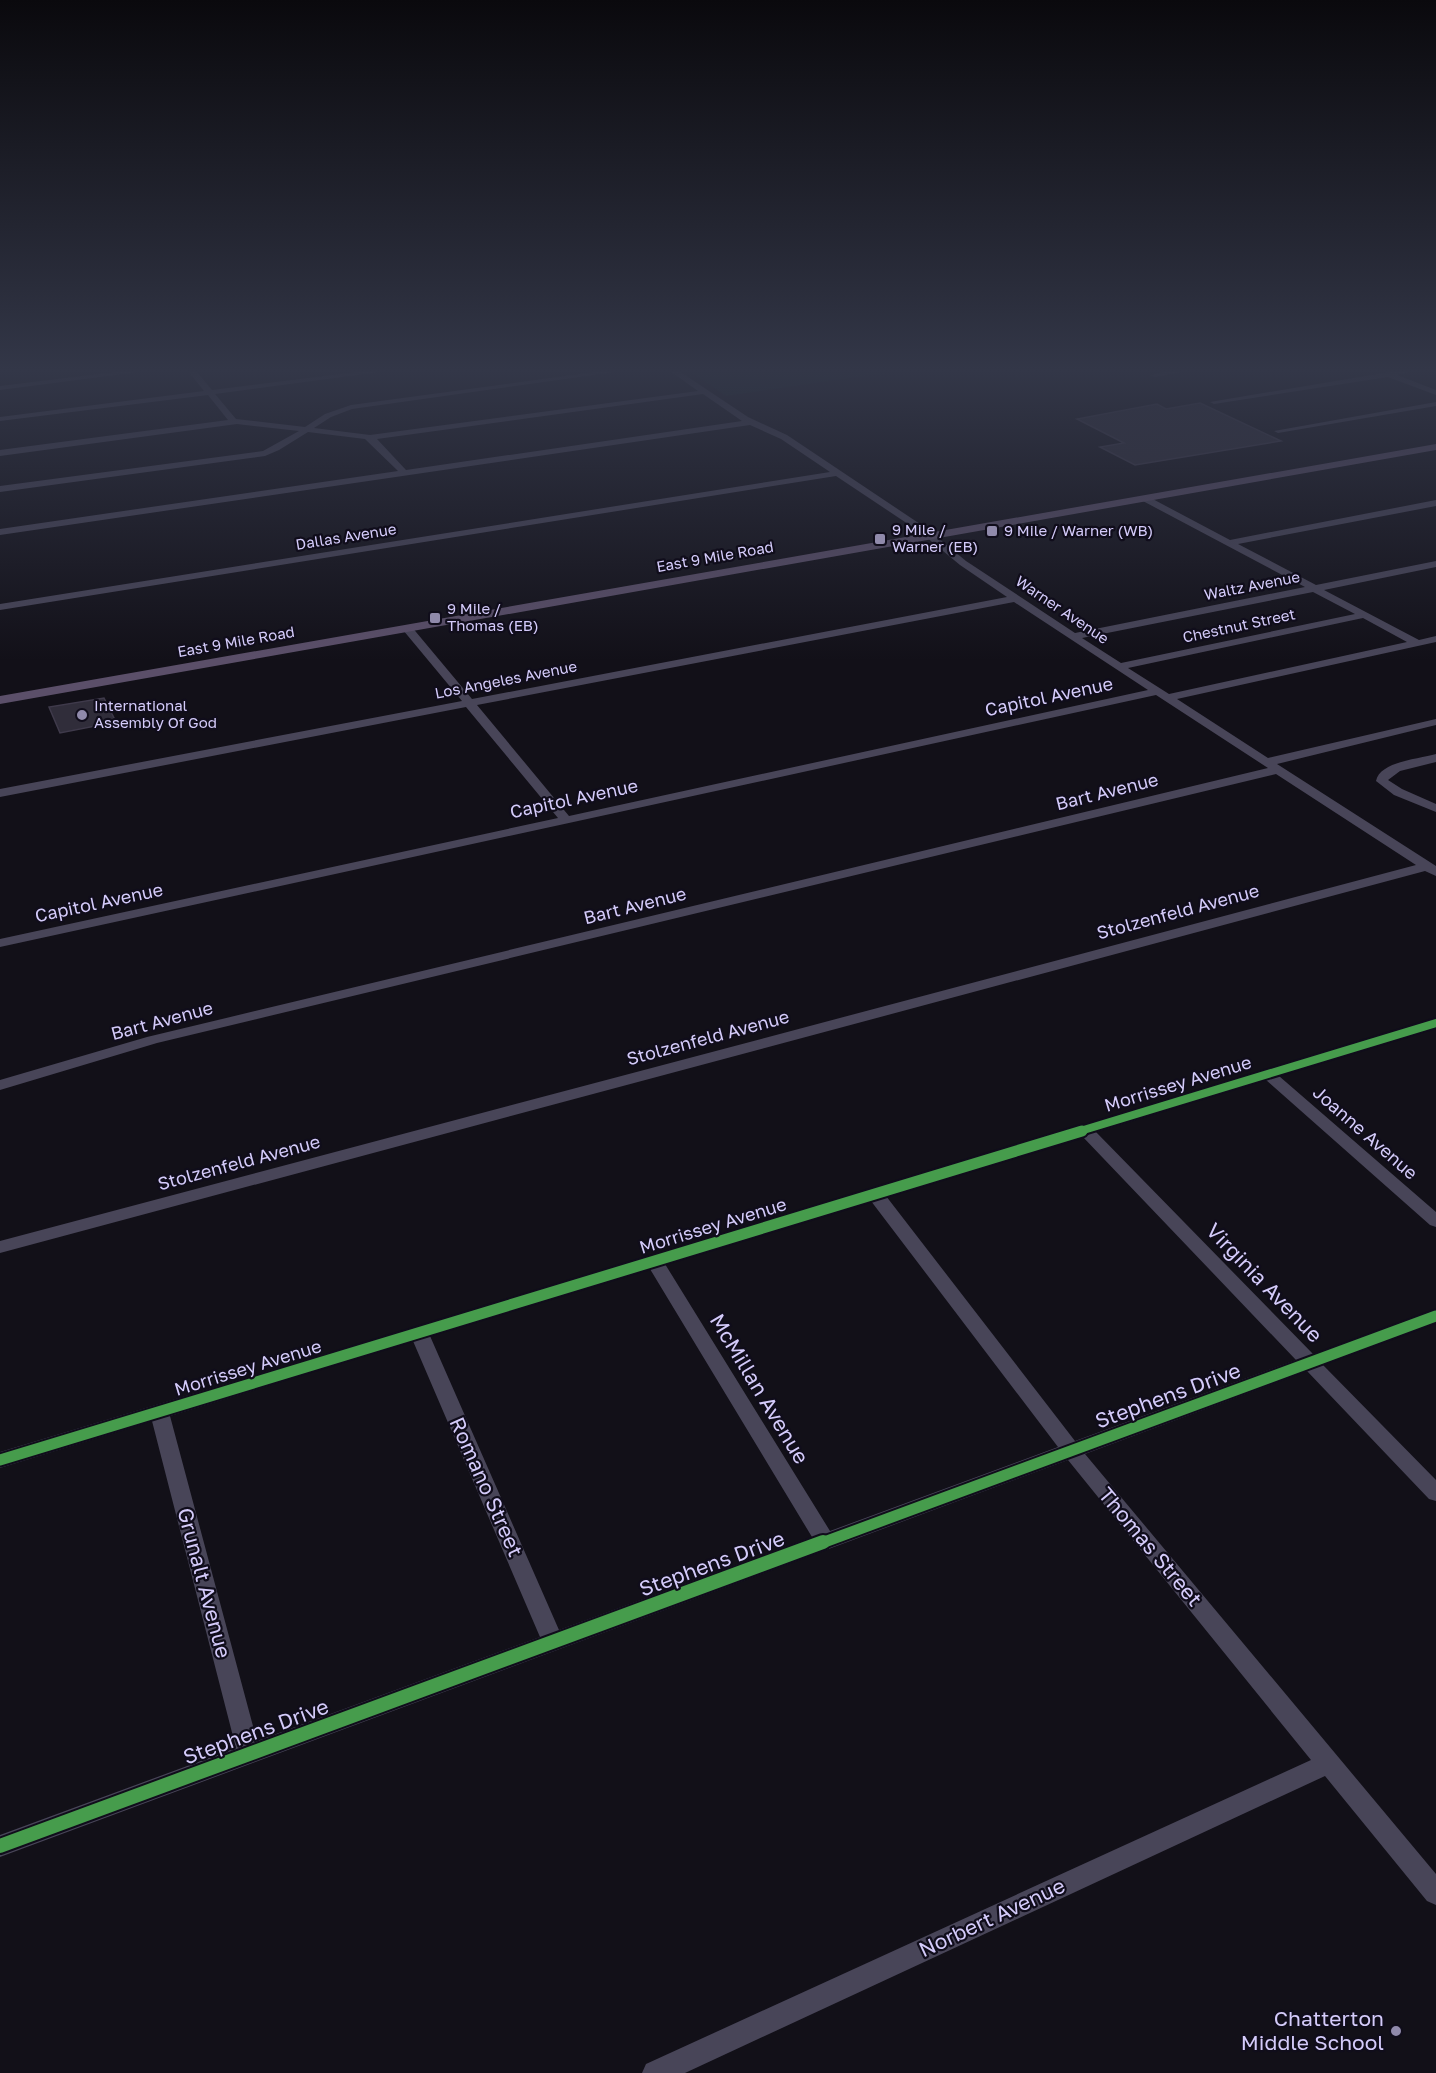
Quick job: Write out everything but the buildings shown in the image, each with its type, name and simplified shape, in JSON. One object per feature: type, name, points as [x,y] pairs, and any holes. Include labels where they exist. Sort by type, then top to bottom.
[{"type":"main road","name":"East 9 Mile Road","points":[[0,700],[1317,468]]},
{"type":"street","points":[[0,489],[156,468]]},
{"type":"street","points":[[400,468],[404,472]]},
{"type":"street","points":[[0,532],[434,468]]},
{"type":"street","name":"Warner Avenue","points":[[830,468],[930,536],[963,563],[1073,637],[1431,869]]},
{"type":"street","name":"Dallas Avenue","points":[[0,607],[838,473]]},
{"type":"street","points":[[1144,498],[1417,643]]},
{"type":"street","points":[[1228,543],[1436,503]]},
{"type":"street","name":"Waltz Avenue","points":[[1073,637],[1436,564]]},
{"type":"street","name":"Los Angeles Avenue","points":[[0,793],[1017,598]]},
{"type":"street","name":"Chestnut Street","points":[[1118,667],[1365,615]]},
{"type":"street","points":[[407,628],[566,820]]},
{"type":"street","name":"Capitol Avenue","points":[[0,943],[566,820],[1436,639]]},
{"type":"street","name":"Bart Avenue","points":[[0,1085],[164,1038],[1274,766],[1436,722]]},
{"type":"street","points":[[1436,758],[1387,771],[1382,781],[1398,792],[1436,808]]},
{"type":"street","name":"Stolzenfeld Avenue","points":[[0,1247],[1431,869]]},
{"type":"street","name":"Morrissey Avenue","points":[[0,1460],[1436,1023]]},
{"type":"street","name":"Joanne Avenue","points":[[1268,1074],[1436,1221]]},
{"type":"street","name":"Virginia Avenue","points":[[1084,1130],[1436,1493]]},
{"type":"street","name":"Thomas Street","points":[[875,1194],[1071,1451],[1436,1893]]},
{"type":"street","name":"McMillan Avenue","points":[[654,1261],[826,1542]]},
{"type":"street","name":"Stephens Drive","points":[[0,1846],[1436,1316]]},
{"type":"street","name":"Romano Street","points":[[419,1333],[553,1642]]},
{"type":"street","name":"Grunalt Avenue","points":[[159,1412],[249,1754]]},
{"type":"street","name":"Norbert Avenue","points":[[655,2073],[1329,1763]]},
{"type":"cycle path","points":[[0,1460],[1436,1023]]},
{"type":"cycle path","points":[[0,1846],[1436,1316]]},
{"type":"place","name":"9 Mile / Warner (WB)","points":[[992,531]]},
{"type":"place","name":"9 Mile / Warner (EB)","points":[[880,539]]},
{"type":"place","name":"9 Mile / Thomas (EB)","points":[[435,618]]},
{"type":"place","name":"International Assembly Of God","points":[[82,715]]},
{"type":"place","name":"Chatterton Middle School","points":[[1396,2031]]}]
